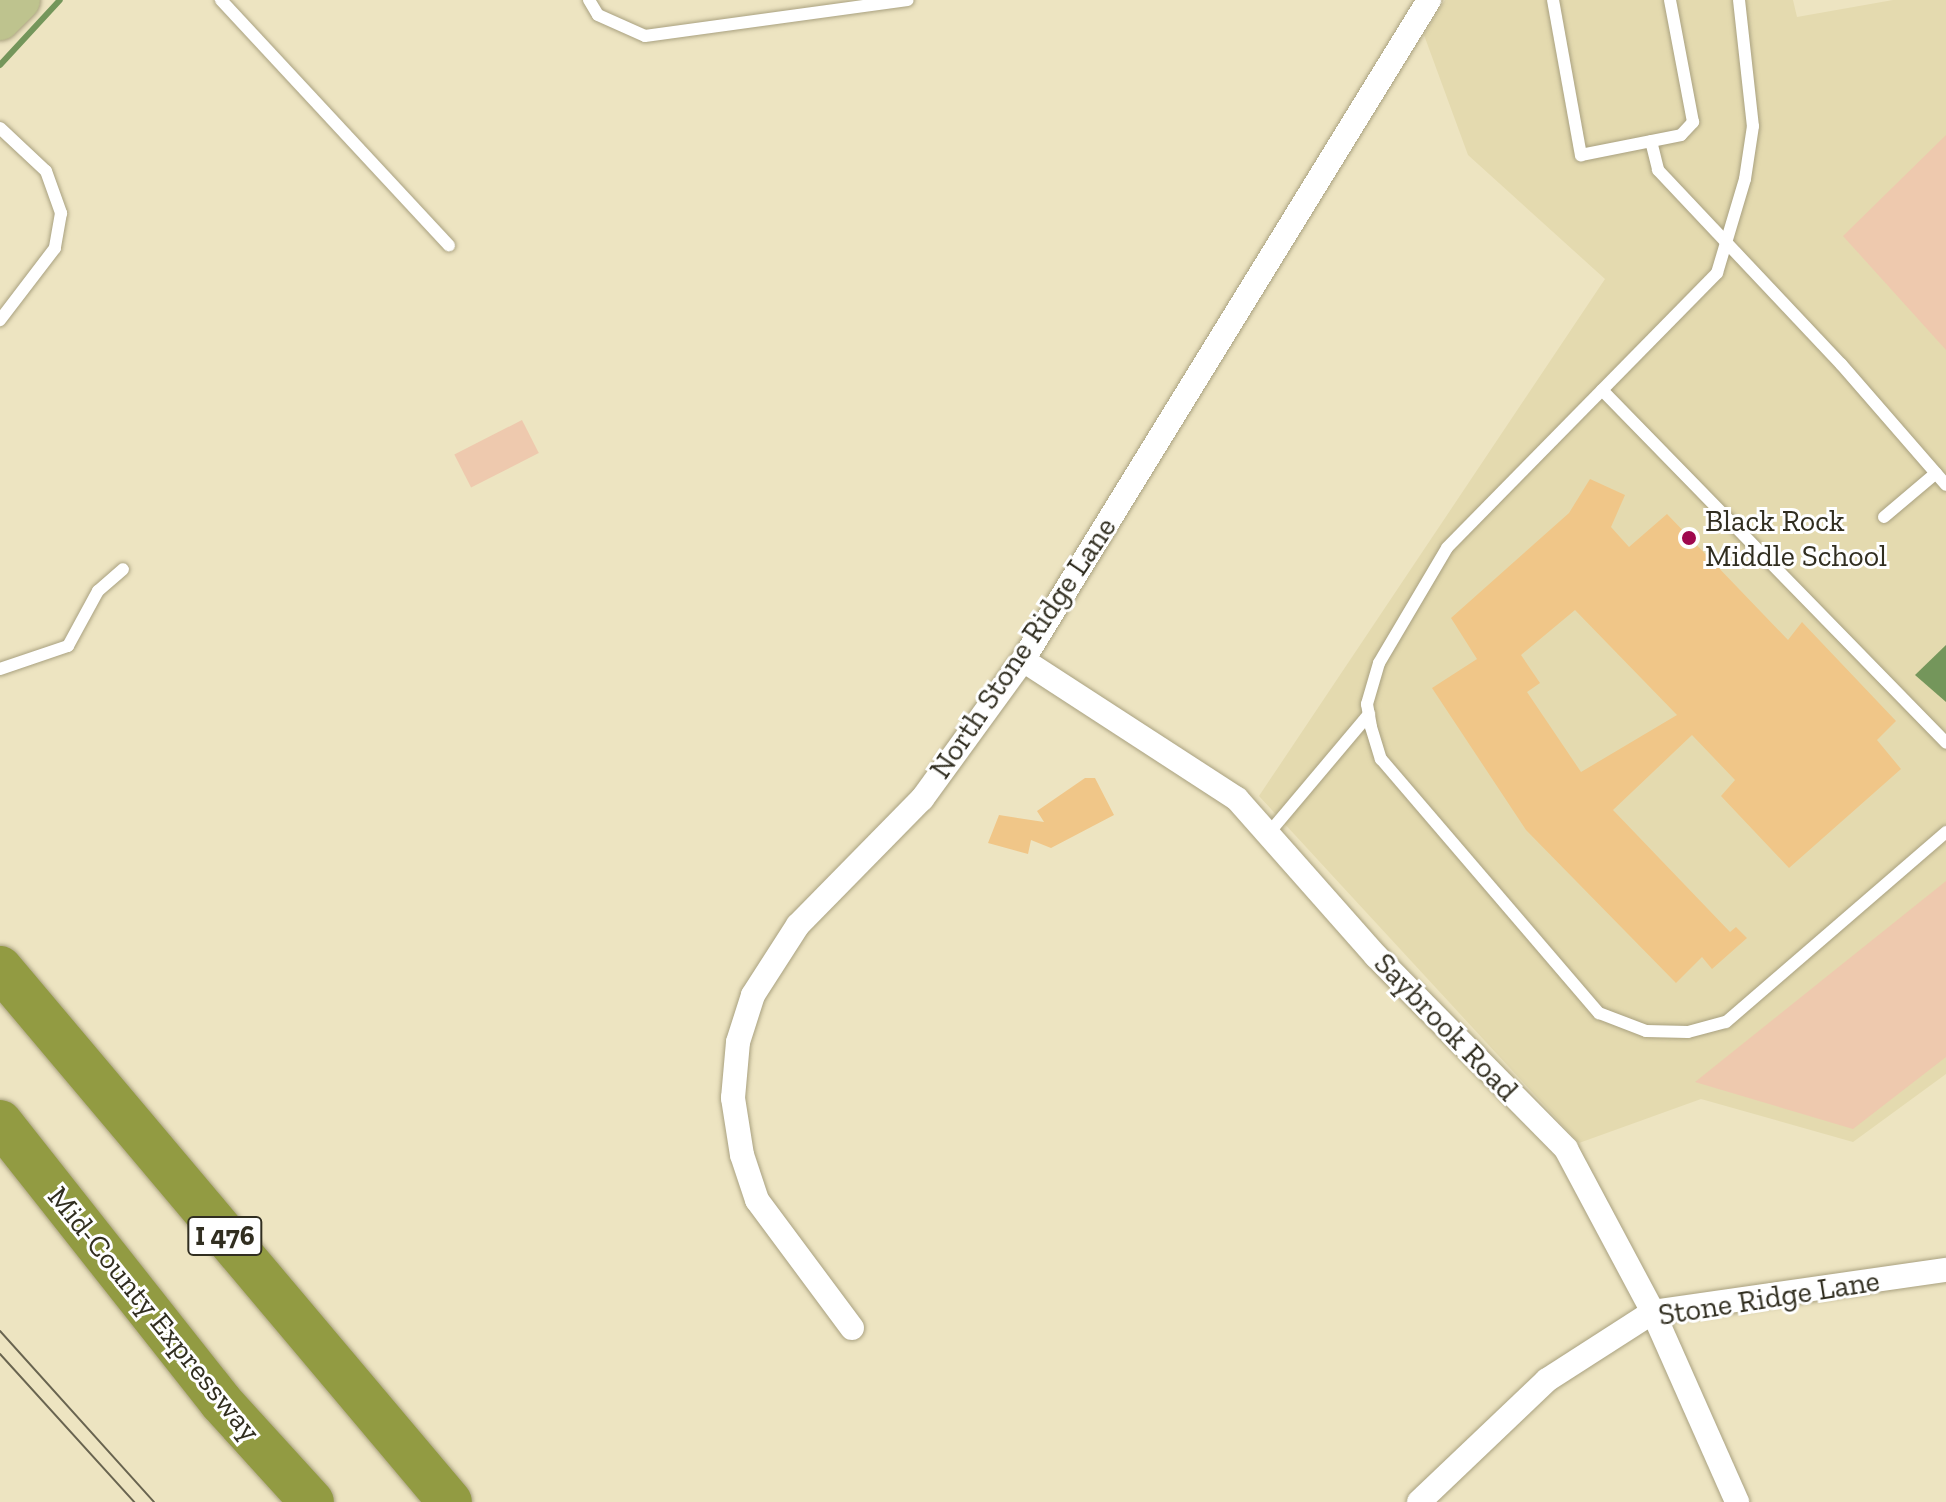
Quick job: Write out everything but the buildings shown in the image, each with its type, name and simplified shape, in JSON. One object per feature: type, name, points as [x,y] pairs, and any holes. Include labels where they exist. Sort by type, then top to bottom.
[{"type":"highway","name":"I 476","points":[[0,968],[450,1502]]},
{"type":"highway","name":"Mid-County Expressway","points":[[0,1122],[221,1402],[312,1502]]},
{"type":"main road","points":[[0,20],[20,0]]},
{"type":"street","name":"North Stone Ridge Lane","points":[[852,1328],[757,1200],[742,1155],[733,1098],[738,1042],[773,958],[922,799],[1023,660],[1429,0]]},
{"type":"street","name":"Saybrook Road","points":[[1023,660],[1237,799],[1376,956],[1566,1149],[1653,1312],[1737,1502]]},
{"type":"street","name":"Stone Ridge Lane","points":[[1419,1502],[1547,1380],[1653,1312],[1946,1270]]},
{"type":"lane","points":[[221,0],[449,245]]},
{"type":"lane","points":[[589,0],[598,15],[645,36],[908,0]]},
{"type":"lane","points":[[1553,0],[1581,155],[1681,135],[1693,122],[1670,0]]},
{"type":"lane","points":[[1739,0],[1753,126],[1717,273],[1447,548],[1379,663],[1369,714],[1381,759],[1599,1013],[1646,1031],[1688,1032],[1726,1022],[1946,832]]},
{"type":"lane","points":[[0,128],[46,171],[61,213],[55,248],[0,320]]},
{"type":"lane","points":[[1651,141],[1658,170],[1946,485]]},
{"type":"lane","points":[[1602,390],[1946,743]]},
{"type":"lane","points":[[1884,517],[1936,473]]},
{"type":"lane","points":[[0,669],[68,646],[98,591],[123,569]]},
{"type":"lane","points":[[1268,834],[1369,714]]},
{"type":"shaded area","name":"Black Rock Middle School","points":[[1445,0],[1793,0],[1797,17],[1893,0],[1946,0],[1946,1074],[1853,1142],[1701,1099],[1579,1143],[1259,796],[1605,279],[1468,155],[1424,35]]},
{"type":"shaded area","points":[[1946,135],[1946,350],[1843,236]]},
{"type":"shaded area","points":[[522,420],[539,453],[471,487],[454,455]]},
{"type":"shaded area","points":[[1946,645],[1946,702],[1915,675]]},
{"type":"shaded area","points":[[1946,881],[1946,1057],[1853,1129],[1695,1082]]},
{"type":"waterway","points":[[0,65],[60,0]]},
{"type":"tram line","points":[[0,1331],[154,1502]]},
{"type":"tram line","points":[[0,1354],[134,1502]]},
{"type":"place","name":"Black Rock Middle School","points":[[1689,538]]}]
